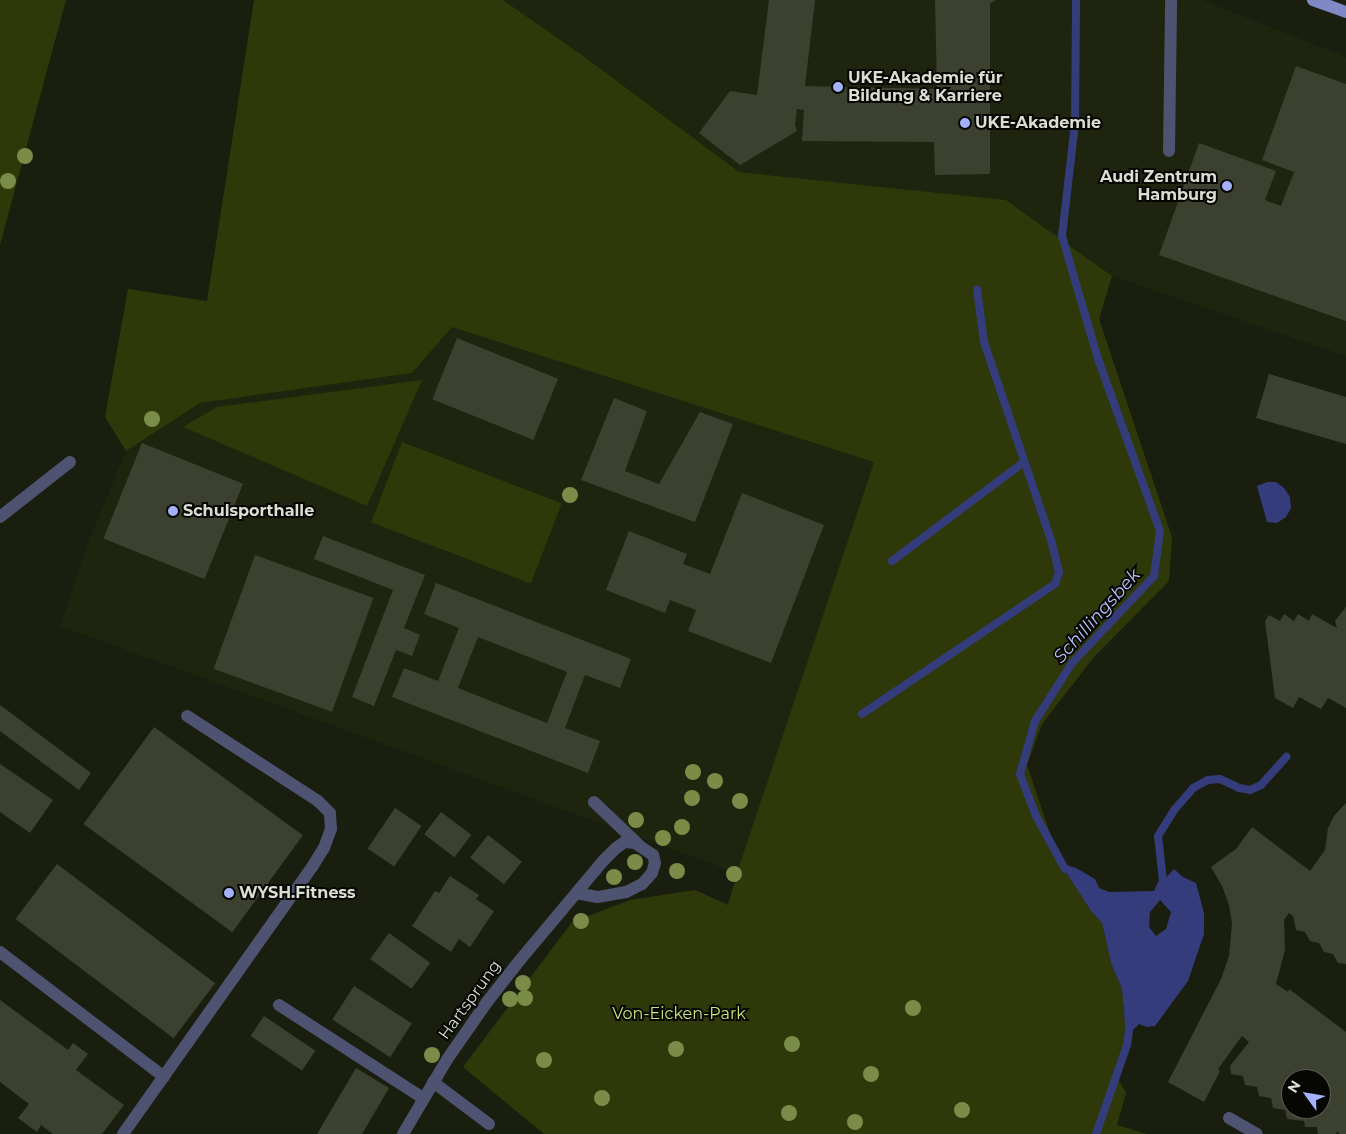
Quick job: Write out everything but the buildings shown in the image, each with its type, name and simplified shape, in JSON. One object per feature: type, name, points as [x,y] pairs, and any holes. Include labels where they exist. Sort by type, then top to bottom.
[{"type":"main road","points":[[1313,0],[1346,12]]},
{"type":"street","points":[[1169,151],[1171,0]]},
{"type":"street","points":[[0,517],[70,462]]},
{"type":"street","points":[[49,480],[52,466]]},
{"type":"street","points":[[123,1134],[312,867],[324,848],[331,829],[330,814],[318,801],[187,716]]},
{"type":"street","points":[[576,893],[597,897],[626,892],[642,884],[652,873],[655,862],[653,855],[594,802]]},
{"type":"street","name":"Hartsprung","points":[[403,1134],[433,1082],[486,1002],[576,893],[616,848],[625,842],[639,844]]},
{"type":"street","points":[[0,952],[164,1077]]},
{"type":"street","points":[[279,1005],[423,1098]]},
{"type":"street","points":[[433,1082],[489,1124]]},
{"type":"street","points":[[1228,1118],[1256,1134]]},
{"type":"shaded area","points":[[503,0],[1202,0],[1346,57],[1346,356],[1112,276],[1006,200],[739,172],[582,55]]},
{"type":"shaded area","points":[[452,326],[874,461],[737,873],[60,626],[90,538],[126,451],[200,403],[412,373]]},
{"type":"green space","points":[[0,0],[66,0],[0,245]]},
{"type":"green space","name":"Von-Eicken-Park","points":[[254,0],[503,0],[582,55],[739,172],[1006,200],[1112,276],[1099,319],[1172,537],[1169,581],[1094,657],[1042,724],[1027,765],[1060,863],[1091,911],[1102,923],[1111,963],[1122,989],[1127,1045],[1116,1075],[1126,1093],[1117,1125],[1147,1134],[544,1134],[463,1067],[572,922],[630,900],[695,890],[728,905],[874,462],[452,327],[412,373],[200,403],[126,451],[105,417],[128,289],[207,301]]},
{"type":"green space","points":[[422,380],[367,506],[183,427],[217,407]]},
{"type":"green space","points":[[402,442],[562,503],[531,584],[371,522]]},
{"type":"water","points":[[1267,482],[1276,482],[1284,488],[1290,497],[1291,508],[1286,517],[1277,523],[1267,522],[1257,486]]},
{"type":"water","points":[[1060,863],[1076,868],[1095,879],[1099,888],[1109,892],[1154,891],[1174,869],[1183,877],[1196,883],[1204,913],[1204,934],[1188,981],[1155,1026],[1147,1027],[1139,1024],[1130,1033],[1127,1045],[1122,989],[1111,963],[1102,923],[1091,911]],"holes":[[[1160,900],[1171,912],[1166,929],[1156,936],[1149,927],[1150,912]]]},
{"type":"waterway","name":"Schillingsbek","points":[[1065,869],[1036,816],[1020,774],[1035,721],[1072,663],[1154,576],[1160,531],[1098,359],[1062,236],[1075,123],[1076,0]]},
{"type":"waterway","points":[[862,714],[1055,584],[1059,572],[1052,543],[984,342],[977,289]]},
{"type":"waterway","points":[[892,561],[1024,462]]},
{"type":"waterway","points":[[1159,890],[1163,881],[1158,836],[1175,809],[1193,788],[1208,780],[1220,779],[1239,788],[1250,790],[1261,785],[1286,757]]},
{"type":"waterway","name":"Schillingsbek","points":[[1096,1134],[1127,1045],[1130,1024]]},
{"type":"place","name":"UKE-Akademie für Bildung & Karriere","points":[[838,87]]},
{"type":"place","name":"UKE-Akademie","points":[[965,123]]},
{"type":"place","name":"Audi Zentrum Hamburg","points":[[1227,186]]},
{"type":"place","name":"Schulsporthalle","points":[[173,511]]},
{"type":"place","name":"WYSH.Fitness","points":[[229,893]]}]
